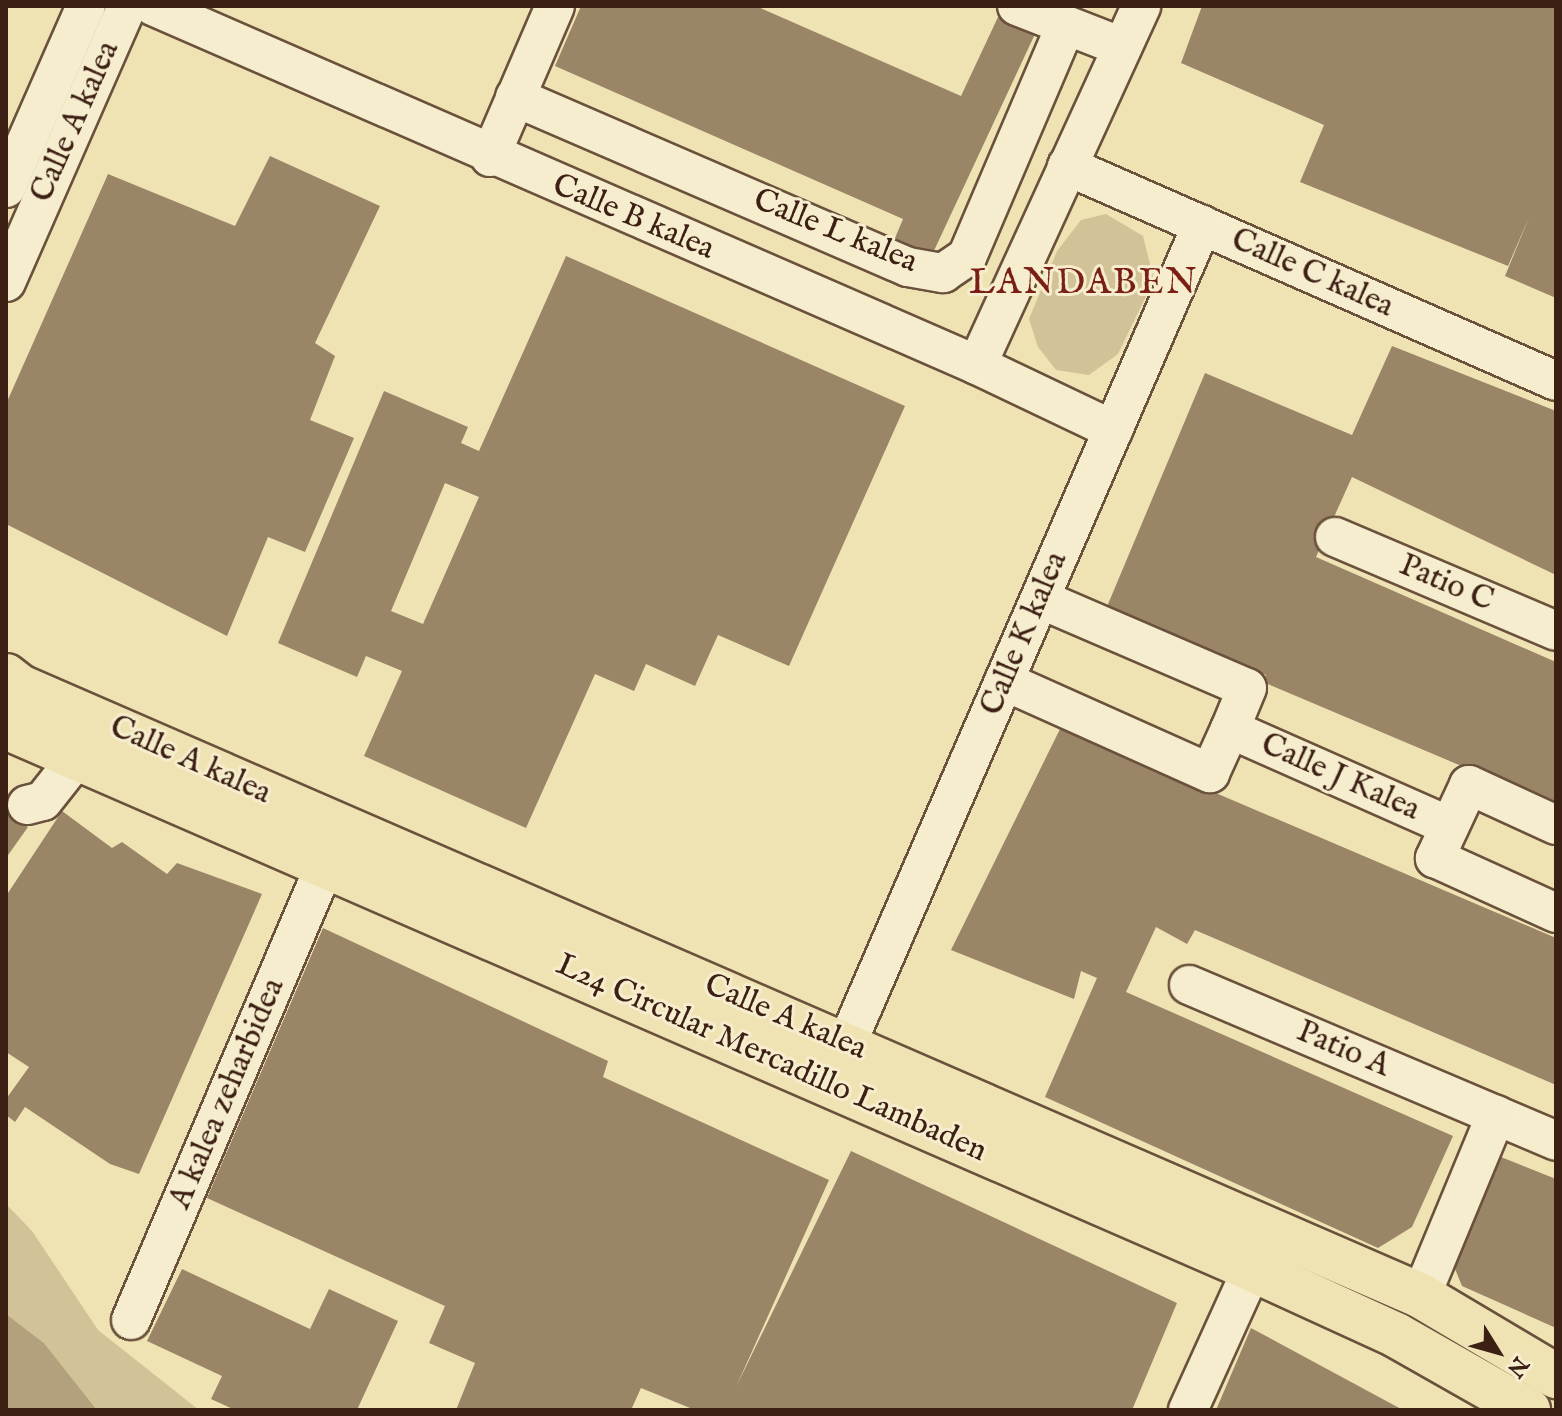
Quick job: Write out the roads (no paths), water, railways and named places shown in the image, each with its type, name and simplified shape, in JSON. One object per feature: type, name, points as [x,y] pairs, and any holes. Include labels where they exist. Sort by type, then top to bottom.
[{"type":"main road","name":"Calle A kalea","points":[[6,676],[20,687],[482,889],[847,1043],[1421,1296],[1556,1376]]},
{"type":"main road","name":"L24 Circular Mercadillo Lambaden","points":[[6,727],[1252,1269],[1396,1335],[1528,1410]]},
{"type":"main road","points":[[704,1030],[746,1024],[814,1056],[847,1043],[860,1071],[933,1108],[963,1143]]},
{"type":"street","name":"Calle A kalea","points":[[6,188],[86,6]]},
{"type":"street","points":[[52,84],[76,52],[99,6]]},
{"type":"street","name":"Calle A kalea","points":[[6,282],[127,6]]},
{"type":"street","name":"Calle B kalea","points":[[153,6],[490,157],[977,365],[1113,430]]},
{"type":"street","points":[[490,157],[555,6]]},
{"type":"street","points":[[1017,6],[1122,47]]},
{"type":"street","points":[[977,365],[1141,6]]},
{"type":"street","name":"Calle L kalea","points":[[515,97],[908,267],[943,273],[967,257],[1065,27]]},
{"type":"street","name":"Calle C kalea","points":[[1067,166],[1556,381]]},
{"type":"street","name":"Calle K kalea","points":[[847,1043],[1202,225]]},
{"type":"street","name":"Patio C","points":[[1335,537],[1556,631]]},
{"type":"street","name":"Calle J Kalea","points":[[1004,681],[1210,773],[1230,729],[1247,688],[1040,599]]},
{"type":"street","name":"Calle J Kalea","points":[[1230,729],[1449,826]]},
{"type":"street","name":"Calle J Kalea","points":[[1556,825],[1469,785],[1435,858],[1556,913]]},
{"type":"street","name":"A kalea zeharbidea","points":[[131,1320],[324,867]]},
{"type":"street","name":"Patio A","points":[[1189,985],[1556,1141]]},
{"type":"street","points":[[1421,1296],[1496,1115]]},
{"type":"street","points":[[1188,1410],[1252,1269]]},
{"type":"district","name":"LANDABEN","points":[[1084,284]]}]
